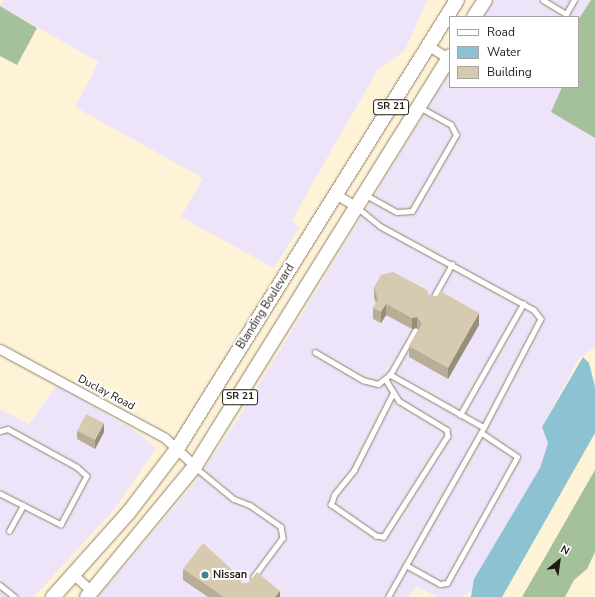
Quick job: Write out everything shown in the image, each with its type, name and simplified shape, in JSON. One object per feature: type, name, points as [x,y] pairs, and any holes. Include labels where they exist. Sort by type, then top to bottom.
[{"type":"main road","name":"Blanding Boulevard","points":[[53,597],[74,575],[177,449],[337,195],[457,0]]},
{"type":"main road","points":[[475,16],[485,0]]},
{"type":"main road","name":"SR 21","points":[[92,595],[195,466],[449,58]]},
{"type":"street","points":[[429,46],[449,58]]},
{"type":"street","points":[[337,195],[357,207]]},
{"type":"street","name":"Duclay Road","points":[[0,349],[165,438],[195,466]]},
{"type":"street","points":[[74,575],[92,595]]},
{"type":"lane","points":[[543,0],[566,14],[574,0]]},
{"type":"lane","points":[[364,194],[397,212],[412,211],[456,135],[451,125],[418,107]]},
{"type":"lane","points":[[357,207],[380,226],[523,304],[537,313],[541,323],[484,428],[388,597]]},
{"type":"lane","points":[[430,303],[452,264]]},
{"type":"lane","points":[[460,415],[523,304]]},
{"type":"lane","points":[[315,352],[367,382],[378,384],[388,378],[415,331]]},
{"type":"lane","points":[[388,378],[484,428]]},
{"type":"lane","points":[[388,378],[393,393],[399,401],[447,430],[448,436],[384,538],[376,536],[331,505],[334,495],[354,470],[393,393]]},
{"type":"lane","points":[[0,431],[8,429],[87,475],[60,525],[0,494]]},
{"type":"lane","points":[[406,565],[440,584],[447,583],[517,456],[481,433]]},
{"type":"lane","points":[[195,466],[234,499],[250,505],[281,527],[283,538],[251,581]]},
{"type":"lane","points":[[9,531],[22,506]]},
{"type":"lane","points":[[256,575],[261,580]]},
{"type":"lane","points":[[1,588],[15,597]]},
{"type":"shaded area","points":[[3,0],[427,0],[405,50],[377,71],[340,135],[292,220],[299,228],[274,268],[181,217],[203,178],[75,107],[99,62],[0,6]]},
{"type":"shaded area","points":[[494,0],[591,0],[579,18],[579,16],[484,16]]},
{"type":"shaded area","points":[[449,74],[449,88],[562,88],[551,112],[595,138],[595,346],[578,360],[542,427],[548,443],[540,468],[470,592],[462,597],[438,597],[416,587],[408,597],[98,597],[192,486],[238,419]]},
{"type":"shaded area","points":[[57,385],[134,430],[156,448],[116,507],[33,597],[0,597],[0,409],[29,424]]},
{"type":"green space","points":[[591,0],[595,0],[595,138],[551,112],[562,88],[579,88],[579,18]]},
{"type":"green space","points":[[0,6],[37,28],[17,65],[0,56]]},
{"type":"green space","points":[[595,470],[595,552],[587,569],[574,580],[565,597],[522,597]]},
{"type":"water","points":[[583,357],[589,363],[595,387],[595,433],[502,597],[471,597],[474,579],[540,468],[548,443],[542,427]]},
{"type":"building","points":[[393,272],[427,290],[429,295],[437,296],[440,291],[479,313],[448,368],[409,346],[422,324],[417,317],[412,318],[386,304],[381,312],[373,308],[378,299],[374,287],[381,275]]},
{"type":"building","points":[[86,414],[104,423],[95,440],[77,431]]},
{"type":"building","points":[[203,543],[240,577],[241,583],[248,583],[257,572],[280,591],[275,597],[224,597],[183,569]]},
{"type":"place","name":"Nissan","points":[[205,575]]}]
